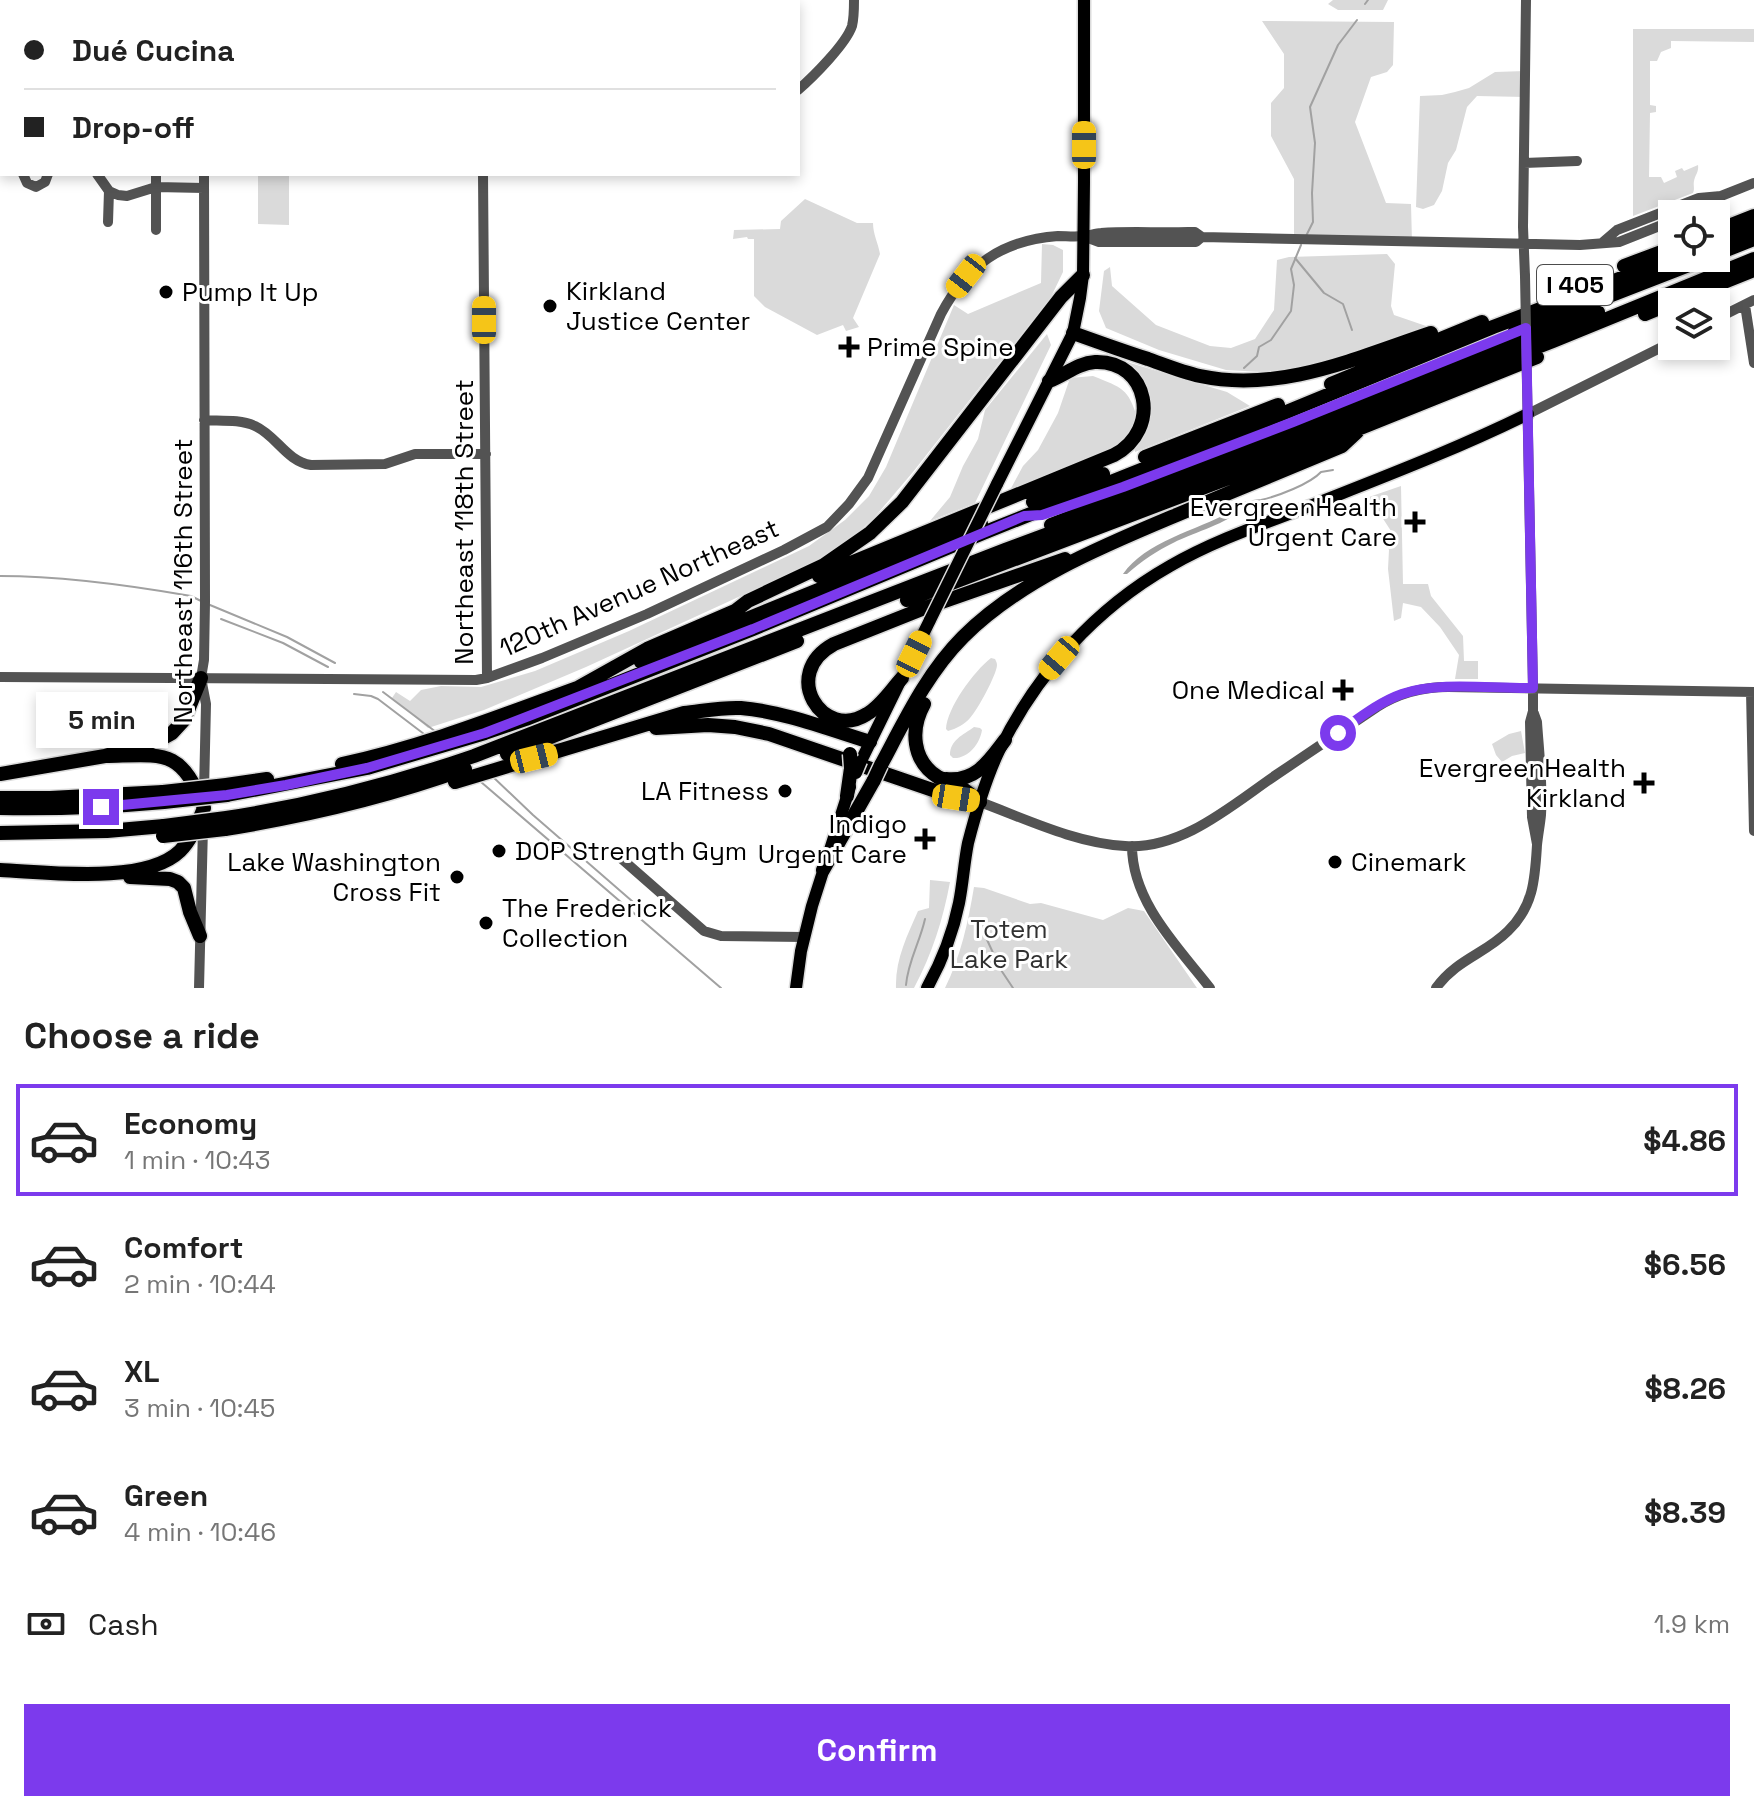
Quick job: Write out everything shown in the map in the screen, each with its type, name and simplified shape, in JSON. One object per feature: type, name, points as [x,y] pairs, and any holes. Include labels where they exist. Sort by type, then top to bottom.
[{"type":"highway","points":[[1730,225],[1754,216]]},
{"type":"highway","points":[[1730,236],[1754,227]]},
{"type":"highway","points":[[1730,248],[1754,239]]},
{"type":"highway","points":[[1024,516],[1042,515],[1123,487],[1664,281],[1754,252]]},
{"type":"highway","name":"I 405","points":[[480,729],[1658,253]]},
{"type":"highway","name":"I 405","points":[[503,756],[1005,550],[1553,341],[1754,259]]},
{"type":"highway","name":"I 405","points":[[0,798],[164,797],[227,790],[276,777],[403,753],[480,729],[753,629],[1024,516],[1493,327],[1658,264]]},
{"type":"highway","name":"I 405","points":[[1708,288],[1754,270]]},
{"type":"highway","points":[[1664,281],[1681,272]]},
{"type":"highway","points":[[735,611],[748,601],[836,558],[885,520],[923,476],[1061,297],[1083,275]]},
{"type":"highway","name":"I 405","points":[[0,842],[164,831],[306,814],[419,785],[503,756],[1363,427],[1658,308]]},
{"type":"highway","points":[[1073,333],[1186,373],[1221,380],[1254,381],[1301,375],[1450,326],[1478,324]]},
{"type":"highway","points":[[579,687],[647,649],[1114,455],[1136,437],[1143,421],[1143,399],[1135,381],[1120,368],[1092,362],[1049,381]]},
{"type":"highway","points":[[1005,550],[1028,535],[1072,516],[1448,363]]},
{"type":"highway","points":[[902,678],[867,715],[847,720],[832,717],[819,709],[808,687],[813,662],[834,644],[922,609],[1107,545],[1342,446],[1363,427]]},
{"type":"highway","points":[[823,870],[920,693],[942,662],[998,606],[1107,545]]},
{"type":"highway","points":[[980,802],[961,787],[939,777],[926,765],[917,748],[915,727],[920,711],[961,651],[1034,584]]},
{"type":"highway","points":[[105,756],[172,733],[188,713],[201,678]]},
{"type":"highway","points":[[442,777],[503,756],[572,748],[684,713],[718,708],[765,712],[870,742]]},
{"type":"highway","points":[[626,730],[708,725],[735,727],[769,734],[956,798],[980,802]]},
{"type":"highway","points":[[823,728],[843,742],[854,764],[847,796]]},
{"type":"highway","points":[[939,777],[957,779],[975,774],[1005,740]]},
{"type":"highway","points":[[0,774],[105,756],[149,754],[173,762],[185,771],[193,781],[204,808],[180,851],[149,868],[110,873],[0,870]]},
{"type":"highway","name":"I 405","points":[[226,824],[360,792],[442,777]]},
{"type":"highway","name":"I 405","points":[[0,808],[127,806],[164,797]]},
{"type":"highway","name":"I 405","points":[[0,833],[164,831]]},
{"type":"highway","points":[[110,873],[178,882],[184,888],[200,936]]},
{"type":"main road","points":[[854,764],[870,742],[1073,333],[1083,275],[1084,0]]},
{"type":"main road","points":[[927,988],[940,963],[955,918],[968,843],[990,773],[1028,700],[1072,644],[1126,595],[1194,553],[1528,414]]},
{"type":"main road","points":[[796,988],[804,937],[847,796]]},
{"type":"street","points":[[800,88],[813,77],[852,27],[854,0]]},
{"type":"street","points":[[1436,988],[1454,968],[1503,936],[1520,917],[1535,879],[1541,814],[1537,722],[1533,711],[1523,244],[1526,0]]},
{"type":"street","points":[[1524,163],[1577,161]]},
{"type":"street","points":[[24,176],[27,183],[36,187],[45,182],[47,176]]},
{"type":"street","points":[[98,176],[109,191],[118,195],[127,196],[156,187],[204,188]]},
{"type":"street","points":[[156,176],[156,230]]},
{"type":"street","name":"Northeast 116th Street","points":[[199,988],[206,704],[201,678],[205,639],[204,176]]},
{"type":"street","name":"Northeast 118th Street","points":[[483,176],[487,678]]},
{"type":"street","points":[[1716,200],[1754,183]]},
{"type":"street","points":[[108,222],[109,191]]},
{"type":"street","points":[[1603,242],[1617,230],[1699,198],[1721,196]]},
{"type":"street","name":"120th Avenue Northeast","points":[[0,677],[487,678],[634,619],[827,527],[868,478],[953,292],[966,276],[990,256],[1021,243],[1056,236],[1083,236],[1099,242],[1196,242],[1202,237],[1580,245],[1619,242],[1658,227]]},
{"type":"street","points":[[1730,312],[1749,302],[1754,363]]},
{"type":"street","points":[[1528,414],[1658,349]]},
{"type":"street","points":[[204,420],[253,425],[267,433],[301,464],[385,464],[415,454],[486,454]]},
{"type":"street","points":[[980,802],[1072,836],[1132,846],[1164,841],[1204,824],[1377,707],[1403,693],[1435,687],[1752,692],[1754,831]]},
{"type":"street","points":[[1132,846],[1135,872],[1148,903],[1210,988]]},
{"type":"street","points":[[615,853],[704,931],[721,936],[804,937]]},
{"type":"green space","points":[[1333,0],[1388,0],[1383,10],[1338,10],[1328,4]]},
{"type":"green space","points":[[1262,21],[1394,22],[1393,65],[1387,72],[1371,77],[1355,122],[1386,203],[1411,204],[1412,242],[1294,240],[1294,179],[1271,136],[1271,103],[1284,88],[1284,54]]},
{"type":"green space","points":[[1633,29],[1754,29],[1754,42],[1671,41],[1671,48],[1661,52],[1657,61],[1650,61],[1650,105],[1656,106],[1656,112],[1650,113],[1649,177],[1661,177],[1664,183],[1677,177],[1675,171],[1682,168],[1684,171],[1698,165],[1698,170],[1693,193],[1675,200],[1658,200],[1658,206],[1633,216]]},
{"type":"green space","points":[[1525,71],[1525,97],[1477,96],[1467,107],[1442,191],[1434,205],[1423,209],[1416,207],[1420,96],[1442,95],[1469,88],[1495,72]]},
{"type":"green space","points":[[258,176],[289,176],[289,225],[258,224]]},
{"type":"green space","points":[[805,199],[857,223],[873,223],[880,254],[853,318],[859,327],[846,331],[843,325],[817,335],[765,307],[754,296],[754,239],[733,239],[734,230],[780,229],[781,221]]},
{"type":"green space","points":[[1042,244],[1063,250],[1063,272],[1051,297],[913,472],[873,519],[841,547],[817,561],[586,667],[484,710],[428,728],[392,698],[396,692],[410,701],[421,690],[441,686],[481,687],[535,671],[629,631],[809,546],[845,520],[869,496],[886,467],[954,305],[968,314],[1041,283]]},
{"type":"green space","points":[[1387,254],[1395,264],[1391,306],[1394,315],[1429,327],[1320,364],[1264,372],[1226,370],[1159,350],[1106,328],[1099,311],[1104,271],[1110,267],[1112,286],[1156,325],[1210,346],[1231,348],[1255,339],[1274,310],[1277,260]]},
{"type":"green space","points":[[1047,334],[1051,345],[975,503],[930,521],[950,497],[978,439],[985,410]]},
{"type":"green space","points":[[1127,362],[1227,392],[1250,406],[1135,452],[1149,426],[1151,415],[1148,394]]},
{"type":"green space","points":[[1093,376],[1117,386],[1131,401],[1138,420],[1123,441],[1109,451],[1009,492],[1023,466],[1038,450],[1058,413],[1070,378]]},
{"type":"green space","points":[[1401,486],[1403,584],[1428,584],[1431,596],[1463,636],[1464,661],[1478,661],[1478,679],[1455,679],[1459,655],[1440,627],[1421,607],[1403,603],[1401,618],[1394,621],[1389,550],[1384,540],[1391,531],[1369,497]]},
{"type":"green space","points":[[991,658],[996,661],[996,670],[982,701],[968,720],[948,731],[948,720],[956,701]]},
{"type":"green space","points":[[974,727],[982,730],[976,745],[964,756],[953,758],[950,755],[955,742]]},
{"type":"green space","points":[[1521,731],[1525,753],[1502,762],[1492,744]]},
{"type":"green space","name":"Totem Lake Park","points":[[930,880],[950,882],[936,936],[914,988],[896,988],[900,958],[910,930],[918,911],[929,908]]},
{"type":"green space","name":"Totem Lake Park","points":[[974,887],[1030,904],[1041,903],[1103,920],[1128,908],[1144,911],[1197,988],[945,988],[963,939]]},
{"type":"shaded area","points":[[1236,503],[1235,512],[1230,518],[1168,545],[1123,574],[1144,553],[1230,512]]},
{"type":"waterway","points":[[1365,4],[1368,0]]},
{"type":"waterway","points":[[1306,236],[1313,222],[1315,143],[1310,107],[1338,45],[1357,20]]},
{"type":"waterway","points":[[1244,368],[1257,356],[1259,347],[1271,340],[1291,311],[1294,285],[1291,269],[1301,245]]},
{"type":"waterway","points":[[1295,258],[1324,293],[1343,304],[1352,330]]},
{"type":"waterway","points":[[1235,506],[1285,493],[1321,472],[1333,470]]},
{"type":"waterway","points":[[0,576],[120,585],[191,596],[201,601]]},
{"type":"waterway","points":[[210,605],[287,637],[335,663]]},
{"type":"waterway","points":[[221,619],[283,643],[328,667]]},
{"type":"waterway","points":[[383,692],[436,732]]},
{"type":"waterway","points":[[354,694],[378,699],[424,734]]},
{"type":"waterway","points":[[492,776],[640,908]]},
{"type":"waterway","points":[[481,782],[721,988]]},
{"type":"waterway","points":[[906,985],[925,919]]},
{"type":"waterway","points":[[982,929],[1013,988]]},
{"type":"place","name":"Pump It Up","points":[[166,292]]},
{"type":"place","name":"Kirkland Justice Center","points":[[550,306]]},
{"type":"place","name":"Prime Spine","points":[[849,347]]},
{"type":"place","name":"EvergreenHealth Urgent Care","points":[[1415,522]]},
{"type":"place","name":"One Medical","points":[[1343,690]]},
{"type":"place","name":"EvergreenHealth Kirkland","points":[[1644,783]]},
{"type":"place","name":"LA Fitness","points":[[785,791]]},
{"type":"place","name":"Indigo Urgent Care","points":[[925,839]]},
{"type":"place","name":"DOP Strength Gym","points":[[499,851]]},
{"type":"place","name":"Cinemark","points":[[1335,862]]},
{"type":"place","name":"Lake Washington Cross Fit","points":[[457,877]]},
{"type":"place","name":"The Frederick Collection","points":[[486,923]]},
{"type":"route","points":[[101,807],[227,795],[286,785],[367,768],[485,733],[753,629],[1024,516],[1042,515],[1123,487],[1526,328],[1533,688],[1435,687],[1403,693],[1387,700],[1338,733]]}]
